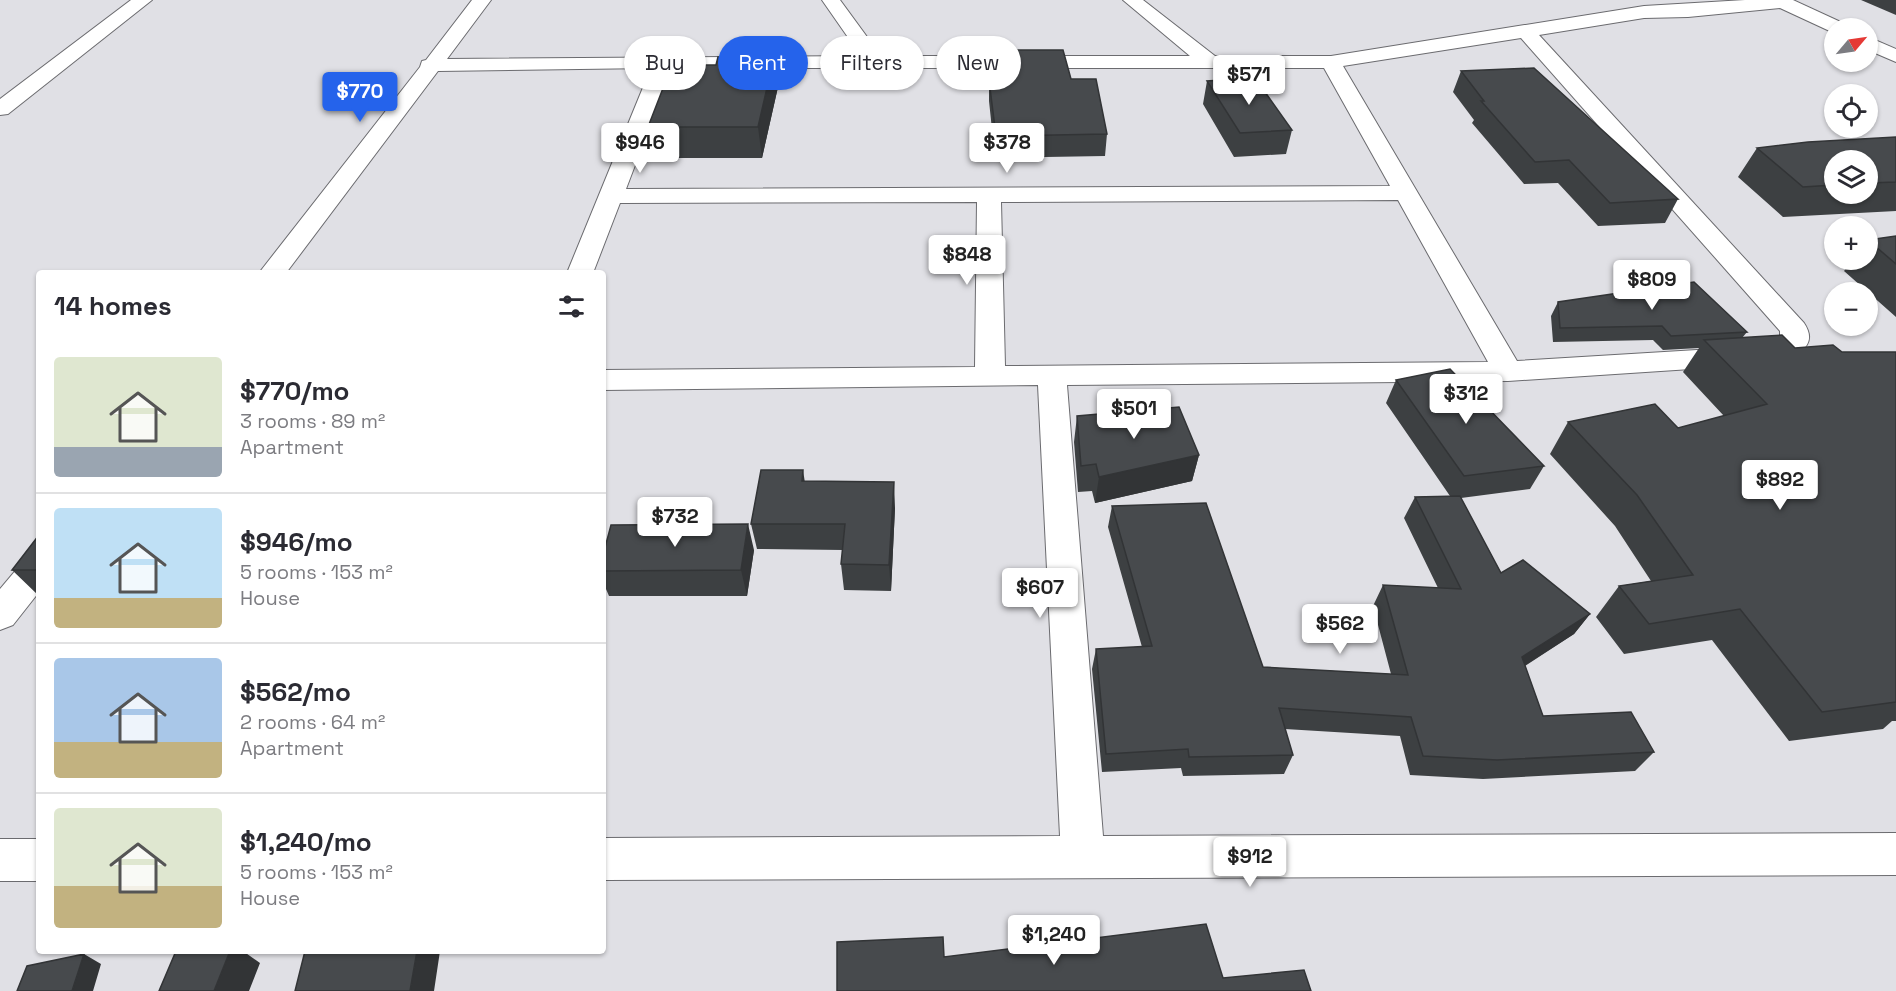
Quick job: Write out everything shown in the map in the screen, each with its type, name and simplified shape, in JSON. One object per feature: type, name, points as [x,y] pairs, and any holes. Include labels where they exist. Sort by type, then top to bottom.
[{"type":"street","points":[[0,109],[143,0]]},
{"type":"street","points":[[274,270],[429,65],[482,0]]},
{"type":"street","points":[[831,0],[857,36]]},
{"type":"street","points":[[1132,0],[1210,62]]},
{"type":"street","points":[[924,63],[1331,62],[1527,33],[1644,12],[1688,11],[1780,1],[1824,21]]},
{"type":"street","points":[[606,380],[1508,371],[1767,355],[1795,344],[1794,329],[1527,33]]},
{"type":"street","points":[[1878,48],[1896,56]]},
{"type":"street","points":[[706,62],[820,63]]},
{"type":"street","points":[[1331,62],[1508,371]]},
{"type":"street","points":[[429,65],[624,63]]},
{"type":"street","points":[[581,270],[653,90]]},
{"type":"street","points":[[609,196],[1406,193]]},
{"type":"street","points":[[989,195],[990,377]]},
{"type":"street","points":[[1052,377],[1083,858]]},
{"type":"street","points":[[0,615],[36,571]]},
{"type":"street","points":[[606,859],[1896,854]]},
{"type":"street","points":[[0,860],[36,860]]},
{"type":"building","points":[[1021,50],[1063,50],[1071,79],[1096,79],[1107,134],[996,136],[990,90],[1021,90]]},
{"type":"building","points":[[718,57],[718,90],[766,90],[758,127],[648,127],[662,90],[706,90],[706,65],[716,65]]},
{"type":"building","points":[[1534,68],[1678,199],[1610,203],[1569,160],[1535,162],[1481,101],[1484,101],[1461,71]]},
{"type":"building","points":[[1255,78],[1292,130],[1240,133],[1207,81]]},
{"type":"building","points":[[1896,137],[1896,182],[1878,183],[1878,150],[1824,150],[1824,186],[1803,187],[1757,148],[1808,142]]},
{"type":"building","points":[[1896,236],[1896,264],[1878,249],[1878,239]]},
{"type":"building","points":[[1694,282],[1747,332],[1671,336],[1662,326],[1560,328],[1558,302]]},
{"type":"building","points":[[1782,335],[1795,348],[1833,345],[1842,352],[1896,352],[1896,702],[1822,712],[1740,609],[1649,624],[1619,586],[1693,575],[1637,495],[1568,422],[1655,404],[1678,428],[1767,404],[1704,340]]},
{"type":"building","points":[[1450,369],[1544,466],[1464,476],[1396,380]]},
{"type":"building","points":[[1179,407],[1199,455],[1099,477],[1096,464],[1081,466],[1077,416]]},
{"type":"building","points":[[761,470],[803,470],[802,481],[894,482],[889,565],[841,564],[845,524],[751,524]]},
{"type":"building","points":[[1460,496],[1501,573],[1523,560],[1590,614],[1522,657],[1543,716],[1631,712],[1654,752],[1497,760],[1423,756],[1411,717],[1279,708],[1293,755],[1189,757],[1188,749],[1106,754],[1096,649],[1152,646],[1112,506],[1206,503],[1263,667],[1408,675],[1383,585],[1461,589],[1415,497]]},
{"type":"building","points":[[748,524],[741,570],[606,571],[606,544],[611,525]]},
{"type":"building","points":[[36,539],[36,570],[12,570]]},
{"type":"building","points":[[1206,924],[1223,978],[1304,970],[1311,991],[837,991],[837,942],[943,937],[944,957]]},
{"type":"building","points":[[84,954],[72,991],[17,991],[27,966]]},
{"type":"building","points":[[175,954],[229,954],[214,991],[159,991]]},
{"type":"building","points":[[304,954],[416,954],[410,991],[295,991]]}]
